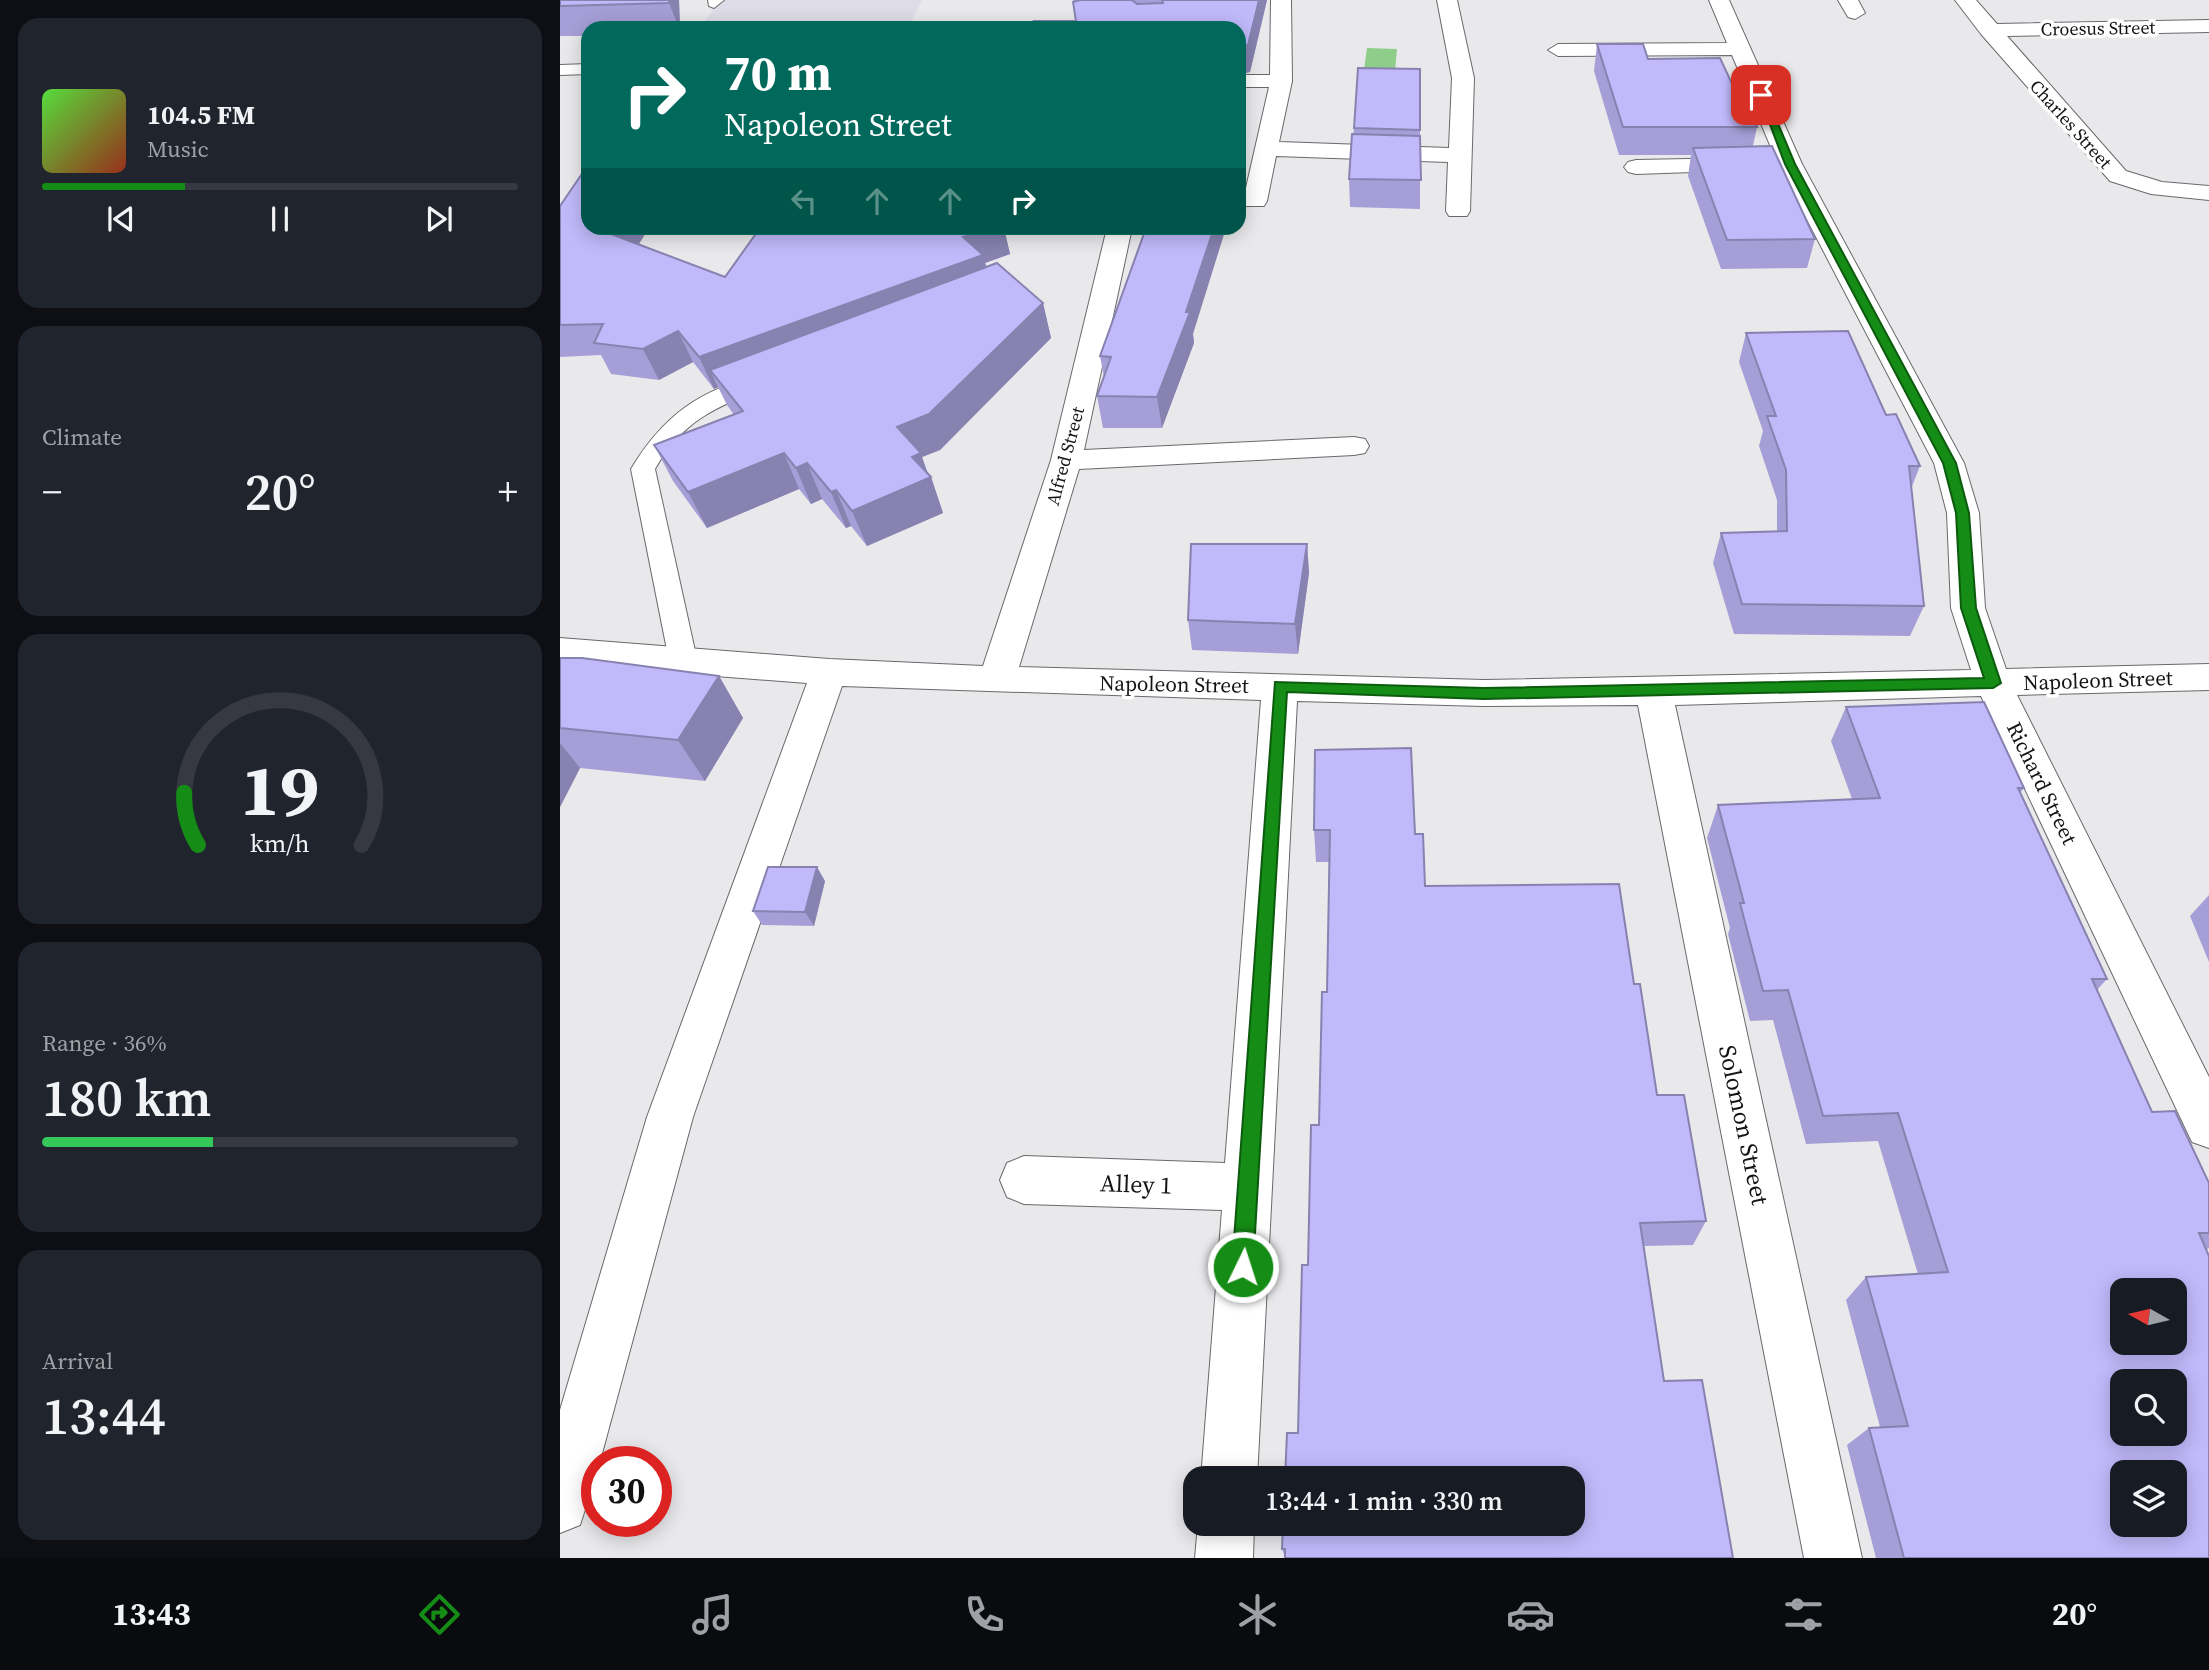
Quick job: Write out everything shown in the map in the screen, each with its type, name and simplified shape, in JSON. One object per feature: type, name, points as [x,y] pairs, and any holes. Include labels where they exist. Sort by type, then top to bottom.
[{"type":"street","points":[[1255,201],[1281,81],[1281,0]]},
{"type":"street","points":[[1447,0],[1463,78],[1458,211]]},
{"type":"street","name":"Richard Street","points":[[1718,0],[1742,49],[1790,164],[1949,463],[1963,513],[1968,608],[1993,683],[2209,1126]]},
{"type":"street","name":"Charles Street","points":[[1965,0],[1988,30],[2118,176],[2133,184],[2166,191],[2209,193]]},
{"type":"street","points":[[2071,9],[2085,28]]},
{"type":"street","name":"Croesus Street","points":[[1988,30],[2207,21]]},
{"type":"street","points":[[1559,50],[1742,49]]},
{"type":"street","points":[[1246,81],[1281,81]]},
{"type":"street","points":[[1268,149],[1461,155]]},
{"type":"street","points":[[1636,167],[1790,164]]},
{"type":"street","name":"Alfred Street","points":[[997,680],[1066,460],[1117,235]]},
{"type":"street","points":[[1066,460],[1354,446]]},
{"type":"street","name":"Napoleon Street","points":[[560,651],[829,673],[1484,693],[1654,692],[2209,677]]},
{"type":"street","points":[[560,1504],[670,1117],[829,673]]},
{"type":"street","points":[[1230,1466],[1280,686]]},
{"type":"street","name":"Solomon Street","points":[[1654,692],[1833,1558]]},
{"type":"street","name":"Alley 1","points":[[1024,1180],[1248,1187]]},
{"type":"street","points":[[1224,1558],[1225,1536]]},
{"type":"lane","points":[[560,70],[581,69]]},
{"type":"lane","points":[[683,660],[643,469],[659,439],[696,406],[785,372]]},
{"type":"shaded area","points":[[720,0],[922,0],[912,21],[705,21]]},
{"type":"shaded area","points":[[1367,48],[1397,49],[1395,71],[1364,70]]},
{"type":"building","points":[[560,0],[669,0],[669,3],[560,6]]},
{"type":"building","points":[[1132,0],[1137,4],[1163,3],[1162,0],[1259,0],[1246,45],[1246,21],[1076,21],[1073,2]]},
{"type":"building","points":[[1597,44],[1643,44],[1648,59],[1720,58],[1733,86],[1738,86],[1757,127],[1623,127]]},
{"type":"building","points":[[1358,68],[1420,69],[1420,130],[1354,128]]},
{"type":"building","points":[[1352,134],[1420,136],[1421,180],[1349,179]]},
{"type":"building","points":[[1772,146],[1815,239],[1727,240],[1693,148]]},
{"type":"building","points":[[581,175],[581,235],[614,235],[725,277],[755,235],[969,235],[963,237],[983,255],[699,357],[678,331],[643,349],[594,343],[603,324],[560,325],[560,206]]},
{"type":"building","points":[[1143,235],[1212,235],[1186,312],[1190,312],[1157,397],[1097,396],[1111,357],[1100,356]]},
{"type":"building","points":[[997,263],[1043,303],[929,414],[897,427],[921,453],[912,457],[931,477],[852,511],[836,490],[831,492],[807,463],[796,468],[784,453],[688,492],[654,445],[743,411],[710,370]]},
{"type":"building","points":[[1848,331],[1886,415],[1896,414],[1920,466],[1909,466],[1924,606],[1742,604],[1721,533],[1787,531],[1786,470],[1767,416],[1776,416],[1746,333]]},
{"type":"building","points":[[1191,544],[1307,544],[1295,624],[1188,620]]},
{"type":"building","points":[[560,658],[582,658],[719,676],[678,740],[560,728]]},
{"type":"building","points":[[1984,702],[2024,788],[2018,788],[2107,979],[2092,979],[2152,1112],[2175,1111],[2209,1183],[2209,1233],[2199,1233],[2209,1256],[2209,1558],[1904,1558],[1869,1428],[1908,1426],[1866,1277],[1948,1272],[1898,1113],[1823,1116],[1788,990],[1763,991],[1740,903],[1744,903],[1718,805],[1880,798],[1846,707]]},
{"type":"building","points":[[1411,748],[1415,834],[1423,834],[1425,886],[1619,884],[1634,984],[1640,984],[1657,1095],[1684,1095],[1706,1221],[1640,1223],[1664,1381],[1702,1380],[1733,1558],[1285,1558],[1283,1536],[1585,1536],[1585,1466],[1286,1466],[1287,1433],[1298,1433],[1302,1265],[1308,1265],[1311,1125],[1319,1125],[1322,992],[1327,992],[1330,830],[1314,830],[1315,750]]},
{"type":"building","points":[[768,867],[817,867],[805,912],[753,911]]},
{"type":"route","points":[[1243,1267],[1280,686],[1484,693],[1654,692],[1993,683],[1968,608],[1963,513],[1949,463],[1790,164],[1761,95]]}]
